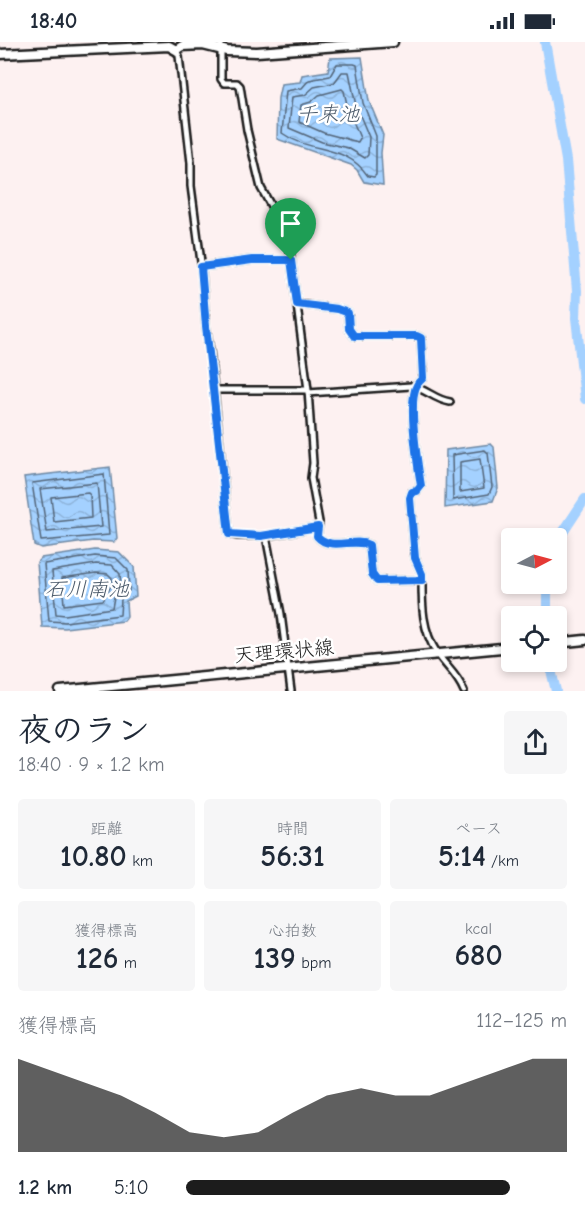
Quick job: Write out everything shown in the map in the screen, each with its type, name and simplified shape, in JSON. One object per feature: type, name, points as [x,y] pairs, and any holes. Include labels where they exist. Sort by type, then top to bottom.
[{"type":"main road","points":[[0,54],[169,46],[176,50],[182,46],[203,45],[221,45],[227,51],[257,52],[393,42]]},
{"type":"main road","points":[[567,642],[585,640]]},
{"type":"main road","name":"天理環状線","points":[[60,691],[501,648]]},
{"type":"street","points":[[221,45],[221,79],[224,83],[237,83],[240,86],[257,177],[271,206],[285,221],[308,392],[313,463],[311,478],[319,522],[317,536],[325,543],[362,542],[369,545],[372,574],[377,581],[422,580]]},
{"type":"street","points":[[176,50],[179,56],[191,164],[191,186],[229,534],[266,536],[318,527]]},
{"type":"street","points":[[201,267],[252,260],[291,260]]},
{"type":"street","points":[[297,304],[337,309],[348,313],[349,329],[354,336],[417,336],[421,338],[423,378],[416,386],[414,429],[421,486],[417,491],[412,492],[410,498],[415,558],[422,574],[423,619],[437,654],[459,678],[464,691]]},
{"type":"street","points":[[214,390],[308,392],[416,386],[441,401],[450,402]]},
{"type":"street","points":[[266,536],[281,614],[291,691]]},
{"type":"water","name":"千束池","points":[[362,57],[369,101],[383,135],[381,153],[383,185],[364,182],[351,165],[277,139],[278,98],[281,84],[300,82],[302,75],[328,71],[330,58]]},
{"type":"water","points":[[491,444],[494,447],[498,488],[493,501],[445,508],[446,450]]},
{"type":"water","name":"石川南池","points":[[110,467],[117,538],[114,542],[93,541],[41,548],[34,545],[24,477]]},
{"type":"water","name":"石川南池","points":[[95,550],[119,552],[134,567],[136,596],[126,601],[127,617],[124,621],[65,628],[42,627],[37,562],[41,558]]},
{"type":"waterway","points":[[545,42],[566,160],[577,291],[576,318],[585,399]]},
{"type":"waterway","points":[[566,528],[585,499]]},
{"type":"waterway","points":[[547,594],[547,606]]},
{"type":"waterway","points":[[551,672],[556,691]]},
{"type":"route","points":[[252,260],[291,260],[297,304],[337,309],[348,313],[349,329],[354,336],[417,336],[421,338],[423,378],[416,386],[414,429],[421,486],[417,491],[412,492],[410,498],[415,558],[422,574],[422,580],[377,581],[372,574],[369,545],[362,542],[325,543],[317,536],[318,527],[261,536],[229,534],[201,267],[252,260]]}]
